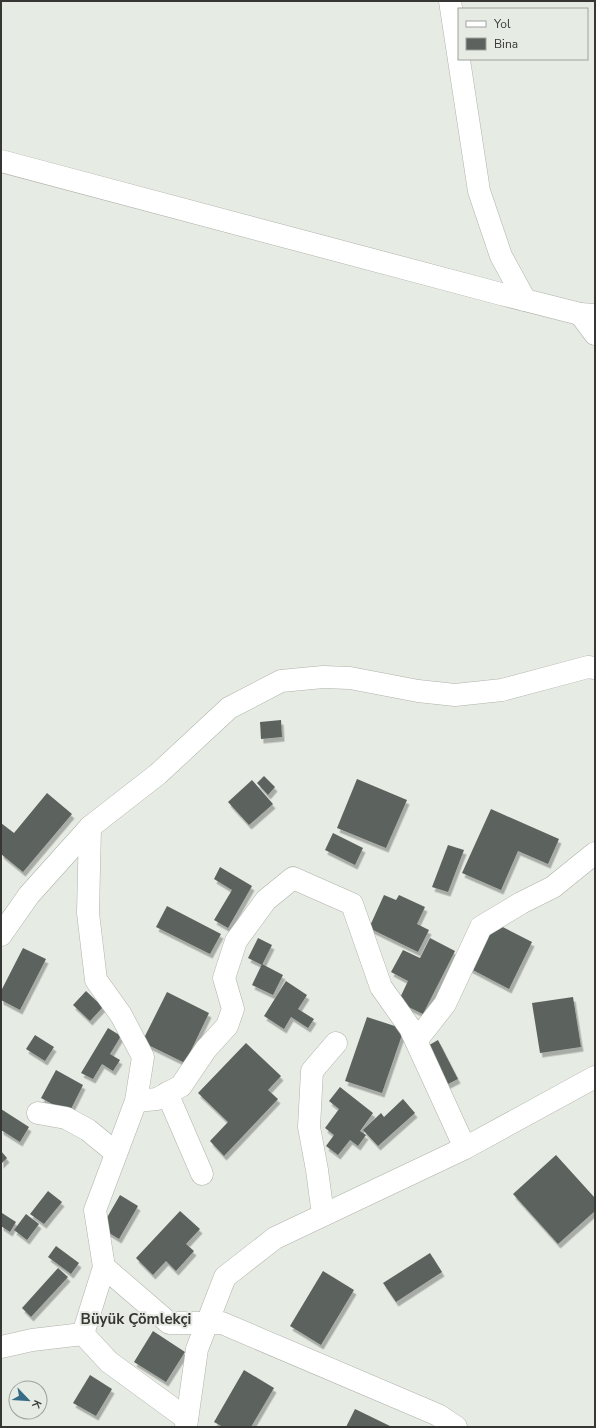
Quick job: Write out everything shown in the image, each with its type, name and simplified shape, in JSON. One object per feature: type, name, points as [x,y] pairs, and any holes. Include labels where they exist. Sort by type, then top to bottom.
[{"type":"street","points":[[450,1],[458,53]]},
{"type":"street","points":[[459,60],[479,191],[501,256],[525,300]]},
{"type":"street","points":[[1,161],[525,300],[587,315],[595,334]]},
{"type":"street","points":[[1,935],[29,895],[90,827],[158,774],[229,708],[282,680],[323,677],[350,678],[418,691],[455,695],[502,690],[588,667],[595,668]]},
{"type":"street","points":[[83,1334],[104,1267],[95,1210],[136,1101],[143,1057],[121,1015],[96,980],[88,913],[90,827]]},
{"type":"street","points":[[416,1041],[445,1004],[481,927],[521,903],[553,887],[595,853]]},
{"type":"street","points":[[136,1101],[157,1099],[182,1086],[206,1049],[227,1026],[233,1009],[224,978],[236,941],[266,900],[292,878],[352,904],[381,987],[410,1028],[465,1148]]},
{"type":"street","points":[[323,1215],[309,1127],[312,1071],[336,1043]]},
{"type":"street","points":[[83,1334],[109,1362],[186,1423],[197,1349],[225,1277],[275,1238],[465,1148],[595,1077]]},
{"type":"street","points":[[167,1093],[202,1174]]},
{"type":"street","points":[[38,1113],[66,1118],[88,1130],[116,1153]]},
{"type":"street","points":[[104,1267],[170,1323],[222,1323],[438,1415],[456,1427]]},
{"type":"street","points":[[1,1347],[32,1340],[83,1334]]},
{"type":"building","points":[[281,720],[282,737],[261,739],[260,722]]},
{"type":"building","points":[[264,776],[275,787],[268,795],[257,783]]},
{"type":"building","points":[[357,779],[407,800],[386,848],[337,828]]},
{"type":"building","points":[[252,780],[273,804],[249,825],[228,802]]},
{"type":"building","points":[[47,793],[72,814],[23,872],[1,854],[1,823],[14,833]]},
{"type":"building","points":[[491,809],[559,839],[548,864],[518,851],[501,890],[462,873]]},
{"type":"building","points":[[333,833],[363,848],[355,865],[325,850]]},
{"type":"building","points":[[448,845],[464,850],[448,892],[432,887]]},
{"type":"building","points":[[220,867],[252,886],[228,928],[214,920],[232,890],[214,879]]},
{"type":"building","points":[[384,895],[396,900],[399,895],[425,907],[417,924],[429,930],[418,952],[369,928]]},
{"type":"building","points":[[167,906],[221,934],[210,954],[156,927]]},
{"type":"building","points":[[493,922],[532,942],[509,989],[469,968]]},
{"type":"building","points":[[258,938],[272,945],[262,965],[248,958]]},
{"type":"building","points":[[430,938],[455,951],[423,1014],[398,1002],[408,981],[391,972],[403,950],[420,958]]},
{"type":"building","points":[[23,948],[46,959],[20,1010],[1,1000],[1,991]]},
{"type":"building","points":[[262,964],[283,975],[273,995],[252,985]]},
{"type":"building","points":[[286,981],[307,995],[298,1009],[314,1019],[308,1028],[291,1017],[284,1029],[264,1016]]},
{"type":"building","points":[[86,991],[103,1007],[90,1021],[73,1005]]},
{"type":"building","points":[[167,992],[209,1013],[185,1063],[142,1042]]},
{"type":"building","points":[[573,997],[581,1047],[540,1053],[532,1003]]},
{"type":"building","points":[[367,1017],[404,1029],[382,1093],[345,1081]]},
{"type":"building","points":[[108,1028],[121,1036],[110,1054],[120,1060],[113,1071],[102,1064],[93,1079],[81,1073]]},
{"type":"building","points":[[35,1035],[54,1047],[45,1061],[26,1049]]},
{"type":"building","points":[[438,1040],[458,1079],[444,1086],[424,1048]]},
{"type":"building","points":[[246,1043],[281,1076],[268,1090],[278,1099],[224,1156],[210,1141],[228,1122],[198,1093]]},
{"type":"building","points":[[56,1070],[83,1085],[69,1113],[41,1098]]},
{"type":"building","points":[[340,1087],[373,1113],[360,1131],[366,1135],[358,1146],[350,1140],[338,1155],[326,1146],[334,1135],[325,1128],[339,1109],[329,1101]]},
{"type":"building","points":[[403,1099],[415,1113],[378,1146],[363,1130],[381,1113],[384,1117]]},
{"type":"building","points":[[1,1109],[29,1127],[20,1142],[1,1130]]},
{"type":"building","points":[[1,1151],[7,1158],[1,1164]]},
{"type":"building","points":[[556,1155],[595,1198],[595,1211],[558,1244],[513,1194]]},
{"type":"building","points":[[48,1191],[62,1202],[44,1224],[30,1214]]},
{"type":"building","points":[[120,1195],[138,1206],[119,1239],[101,1228]]},
{"type":"building","points":[[180,1211],[200,1229],[186,1244],[194,1251],[176,1271],[166,1261],[153,1275],[136,1258]]},
{"type":"building","points":[[2,1213],[16,1222],[10,1232],[1,1226]]},
{"type":"building","points":[[26,1214],[39,1224],[27,1240],[14,1230]]},
{"type":"building","points":[[56,1246],[79,1263],[71,1274],[48,1257]]},
{"type":"building","points":[[430,1253],[442,1272],[396,1302],[383,1283]]},
{"type":"building","points":[[58,1268],[68,1277],[31,1317],[22,1308]]},
{"type":"building","points":[[323,1271],[354,1290],[321,1345],[290,1326]]},
{"type":"building","points":[[153,1331],[185,1352],[166,1382],[134,1362]]},
{"type":"building","points":[[244,1370],[274,1388],[251,1427],[223,1427],[214,1422]]},
{"type":"building","points":[[90,1375],[112,1389],[96,1416],[73,1403]]},
{"type":"building","points":[[355,1409],[390,1426],[346,1427]]},
{"type":"district","name":"Büyük Çömlekçi","points":[[136,1319]]}]
